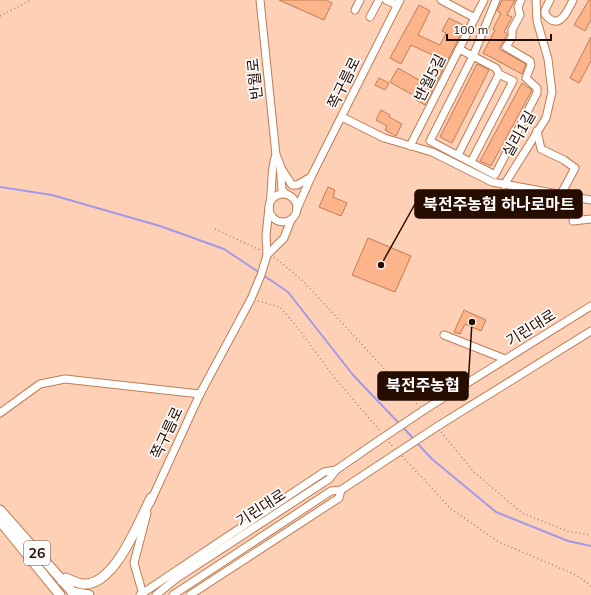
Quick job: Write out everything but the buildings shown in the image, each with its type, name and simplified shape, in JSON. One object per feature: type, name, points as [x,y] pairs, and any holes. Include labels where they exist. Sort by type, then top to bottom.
[{"type":"main road","points":[[62,581],[66,578],[83,584],[101,579],[121,558],[151,498]]},
{"type":"main road","name":"26","points":[[0,510],[73,593]]},
{"type":"main road","name":"26","points":[[0,522],[57,593]]},
{"type":"main road","points":[[73,593],[90,595]]},
{"type":"street","name":"반월로","points":[[260,0],[276,155]]},
{"type":"street","points":[[355,10],[360,0]]},
{"type":"street","points":[[370,17],[379,0]]},
{"type":"street","points":[[386,0],[399,3]]},
{"type":"street","points":[[441,0],[475,18]]},
{"type":"street","name":"반월5길","points":[[410,146],[484,0]]},
{"type":"street","points":[[496,0],[473,56],[430,141],[495,175],[537,93],[537,88],[526,78],[531,65],[530,61],[506,47],[512,37],[512,30],[520,15],[518,7],[521,0]]},
{"type":"street","name":"실리1길","points":[[504,185],[546,118],[552,92],[548,59],[537,21],[536,0]]},
{"type":"street","points":[[550,0],[545,10],[545,14],[554,21],[560,21],[564,18],[573,0]]},
{"type":"street","name":"쪽구름로","points":[[311,177],[399,3]]},
{"type":"street","points":[[459,50],[496,68],[499,74],[513,81],[471,162]]},
{"type":"street","points":[[458,155],[499,74]]},
{"type":"street","points":[[342,117],[384,138],[432,152],[492,182],[591,200]]},
{"type":"street","points":[[537,131],[540,149],[564,160],[575,168],[560,194]]},
{"type":"street","points":[[276,155],[280,167],[282,190],[296,201],[297,209]]},
{"type":"street","points":[[267,255],[266,236],[273,188],[272,166],[276,155]]},
{"type":"street","points":[[280,167],[292,185],[297,185],[311,177]]},
{"type":"street","points":[[291,220],[283,222],[274,219],[270,212],[270,205],[276,196],[297,194],[311,177]]},
{"type":"street","points":[[267,255],[284,238],[311,177]]},
{"type":"street","points":[[573,221],[591,219]]},
{"type":"street","name":"쪽구름로","points":[[142,594],[134,563],[151,498],[200,394],[254,294],[267,255]]},
{"type":"street","name":"기린대로","points":[[156,595],[177,578],[329,479],[336,470],[424,410],[591,306]]},
{"type":"street","points":[[438,428],[591,332]]},
{"type":"street","points":[[444,334],[505,359]]},
{"type":"street","points":[[0,413],[40,384],[66,379],[200,394]]},
{"type":"street","name":"기린대로","points":[[174,595],[331,491],[341,490],[438,428]]},
{"type":"street","points":[[142,594],[324,472],[336,470]]},
{"type":"street","points":[[190,595],[340,498],[341,490]]},
{"type":"path","points":[[0,16],[31,0]]},
{"type":"path","points":[[215,230],[278,259],[303,281],[424,410]]},
{"type":"path","points":[[438,428],[474,472],[522,513],[567,531],[591,534]]},
{"type":"waterway","points":[[0,187],[52,195],[160,226],[224,249],[260,273]]},
{"type":"waterway","points":[[263,275],[288,292],[353,375],[414,439]]},
{"type":"waterway","points":[[417,443],[432,459],[496,512],[568,541],[591,546]]},
{"type":"place","name":"북전주농협 하나로마트","points":[[381,265]]},
{"type":"place","name":"북전주농협","points":[[472,322]]}]
